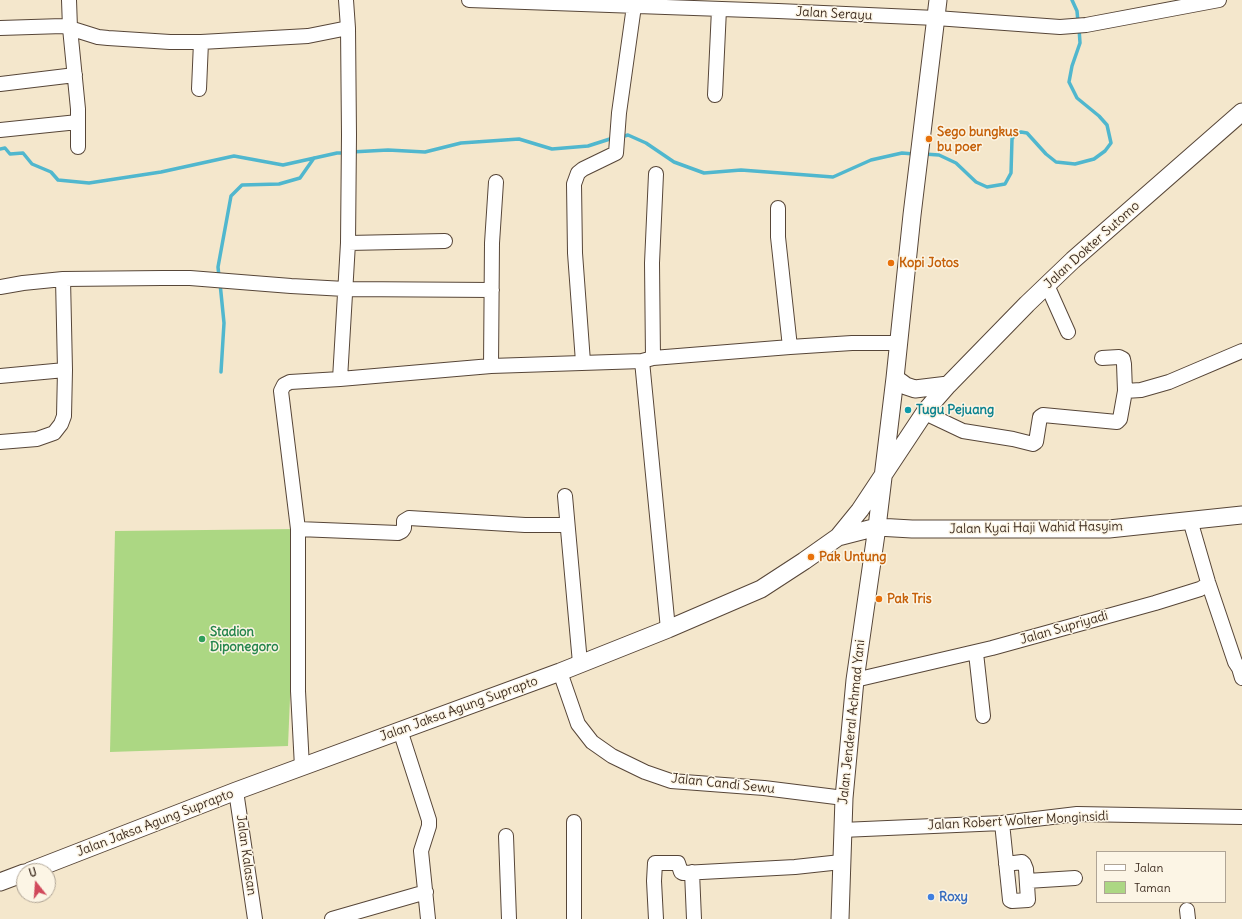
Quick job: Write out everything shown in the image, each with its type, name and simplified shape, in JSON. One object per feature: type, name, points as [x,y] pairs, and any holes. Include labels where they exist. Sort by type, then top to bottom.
[{"type":"main road","name":"Jalan Jenderal Achmad Yani","points":[[840,919],[844,798],[855,680],[877,527],[900,343],[912,215],[938,0]]},
{"type":"main road","name":"Jalan Dokter Sutomo","points":[[838,537],[860,510],[883,477],[924,413],[948,385],[1047,285],[1107,230],[1242,112]]},
{"type":"main road","points":[[895,378],[906,386],[915,389],[948,385]]},
{"type":"main road","name":"Jalan Kyai Haji Wahid Hasyim","points":[[877,527],[912,529],[1109,529],[1242,516]]},
{"type":"main road","name":"Jalan Jaksa Agung Suprapto","points":[[51,863],[236,791],[560,672],[668,629],[761,588],[804,561],[838,537],[877,527]]},
{"type":"main road","points":[[0,882],[16,876]]},
{"type":"street","points":[[69,0],[78,122],[78,147]]},
{"type":"street","points":[[340,380],[348,243],[349,135],[348,28],[346,0]]},
{"type":"street","name":"Jalan Serayu","points":[[469,0],[936,18],[1047,27],[1079,26],[1219,0]]},
{"type":"street","points":[[582,362],[575,253],[574,184],[578,173],[583,169],[615,154],[634,6]]},
{"type":"street","points":[[715,95],[719,9]]},
{"type":"street","points":[[0,28],[63,26],[90,35],[129,41],[201,42],[308,36],[348,28]]},
{"type":"street","points":[[199,89],[201,42]]},
{"type":"street","points":[[0,84],[75,75]]},
{"type":"street","points":[[0,130],[78,122]]},
{"type":"street","points":[[656,174],[648,360],[668,629]]},
{"type":"street","points":[[491,366],[492,243],[496,182]]},
{"type":"street","points":[[778,208],[778,237],[790,347]]},
{"type":"street","points":[[348,243],[445,241]]},
{"type":"street","points":[[0,287],[63,279],[162,278],[345,289],[492,290]]},
{"type":"street","points":[[0,442],[38,439],[54,432],[59,428],[64,416],[65,370],[63,279]]},
{"type":"street","points":[[1047,285],[1068,332]]},
{"type":"street","points":[[302,767],[298,692],[298,529],[281,395],[282,388],[287,383],[340,380],[491,366],[648,360],[790,347],[852,343],[900,343]]},
{"type":"street","points":[[1125,391],[1141,390],[1169,382],[1242,351]]},
{"type":"street","points":[[924,413],[963,431],[1013,439],[1033,444],[1036,442],[1040,417],[1043,415],[1117,422],[1120,419],[1125,391],[1123,359],[1119,357],[1102,358]]},
{"type":"street","points":[[0,376],[65,370]]},
{"type":"street","points":[[565,496],[580,663]]},
{"type":"street","points":[[298,529],[398,533],[404,528],[404,521],[409,518],[511,525],[567,525]]},
{"type":"street","points":[[1190,520],[1208,582],[1239,669]]},
{"type":"street","name":"Jalan Supriyadi","points":[[855,680],[976,653],[1200,589],[1208,582]]},
{"type":"street","points":[[976,653],[983,716]]},
{"type":"street","name":"Jalan Candi Sewu","points":[[560,672],[578,724],[592,742],[612,756],[645,772],[671,781],[764,788],[844,798]]},
{"type":"street","points":[[400,730],[429,820],[429,826],[421,851],[428,919]]},
{"type":"street","name":"Jalan Kalasan","points":[[236,791],[255,919]]},
{"type":"street","name":"Jalan Robert Wolter Monginsidi","points":[[842,830],[1002,823],[1077,814],[1242,817]]},
{"type":"street","points":[[574,822],[574,919]]},
{"type":"street","points":[[1002,823],[1006,864],[1010,900],[1012,902],[1028,900],[1026,869],[1022,862],[1006,864]]},
{"type":"street","points":[[506,836],[509,919]]},
{"type":"street","points":[[656,919],[654,864],[656,863],[678,863],[681,872],[692,872],[794,867],[841,862]]},
{"type":"street","points":[[692,872],[694,919]]},
{"type":"street","points":[[1027,881],[1075,878]]},
{"type":"street","points":[[332,919],[426,892]]},
{"type":"green space","name":"Stadion Diponegoro","points":[[297,529],[288,746],[110,752],[115,531]]},
{"type":"waterway","points":[[1072,0],[1077,11],[1078,22]]},
{"type":"waterway","points":[[924,154],[939,155],[956,163],[976,182],[987,187],[1005,184],[1011,173],[1012,139],[1016,133],[1027,133],[1046,154],[1056,162],[1075,164],[1094,159],[1105,151],[1111,143],[1107,125],[1099,116],[1077,98],[1069,82],[1072,66],[1080,43],[1079,28]]},
{"type":"waterway","points":[[621,137],[628,135],[646,143],[674,162],[704,173],[741,170],[833,177],[871,160],[902,153],[914,154]]},
{"type":"waterway","points":[[351,152],[388,150],[425,152],[461,143],[519,139],[552,149],[588,146],[613,138]]},
{"type":"waterway","points":[[0,149],[5,148],[10,154],[23,153],[32,164],[51,172],[58,180],[89,183],[161,172],[234,156],[283,165],[337,153],[345,153]]},
{"type":"waterway","points":[[219,277],[218,267],[231,196],[242,185],[279,184],[300,178],[314,158]]},
{"type":"waterway","points":[[220,283],[224,323],[221,372]]},
{"type":"place","name":"Sego bungkus bu poer","points":[[929,139]]},
{"type":"place","name":"Kopi Jotos","points":[[891,263]]},
{"type":"place","name":"Tugu Pejuang","points":[[908,410]]},
{"type":"place","name":"Pak Untung","points":[[811,557]]},
{"type":"place","name":"Pak Tris","points":[[879,599]]},
{"type":"place","name":"Stadion Diponegoro","points":[[202,639]]},
{"type":"place","name":"Roxy","points":[[931,897]]}]
